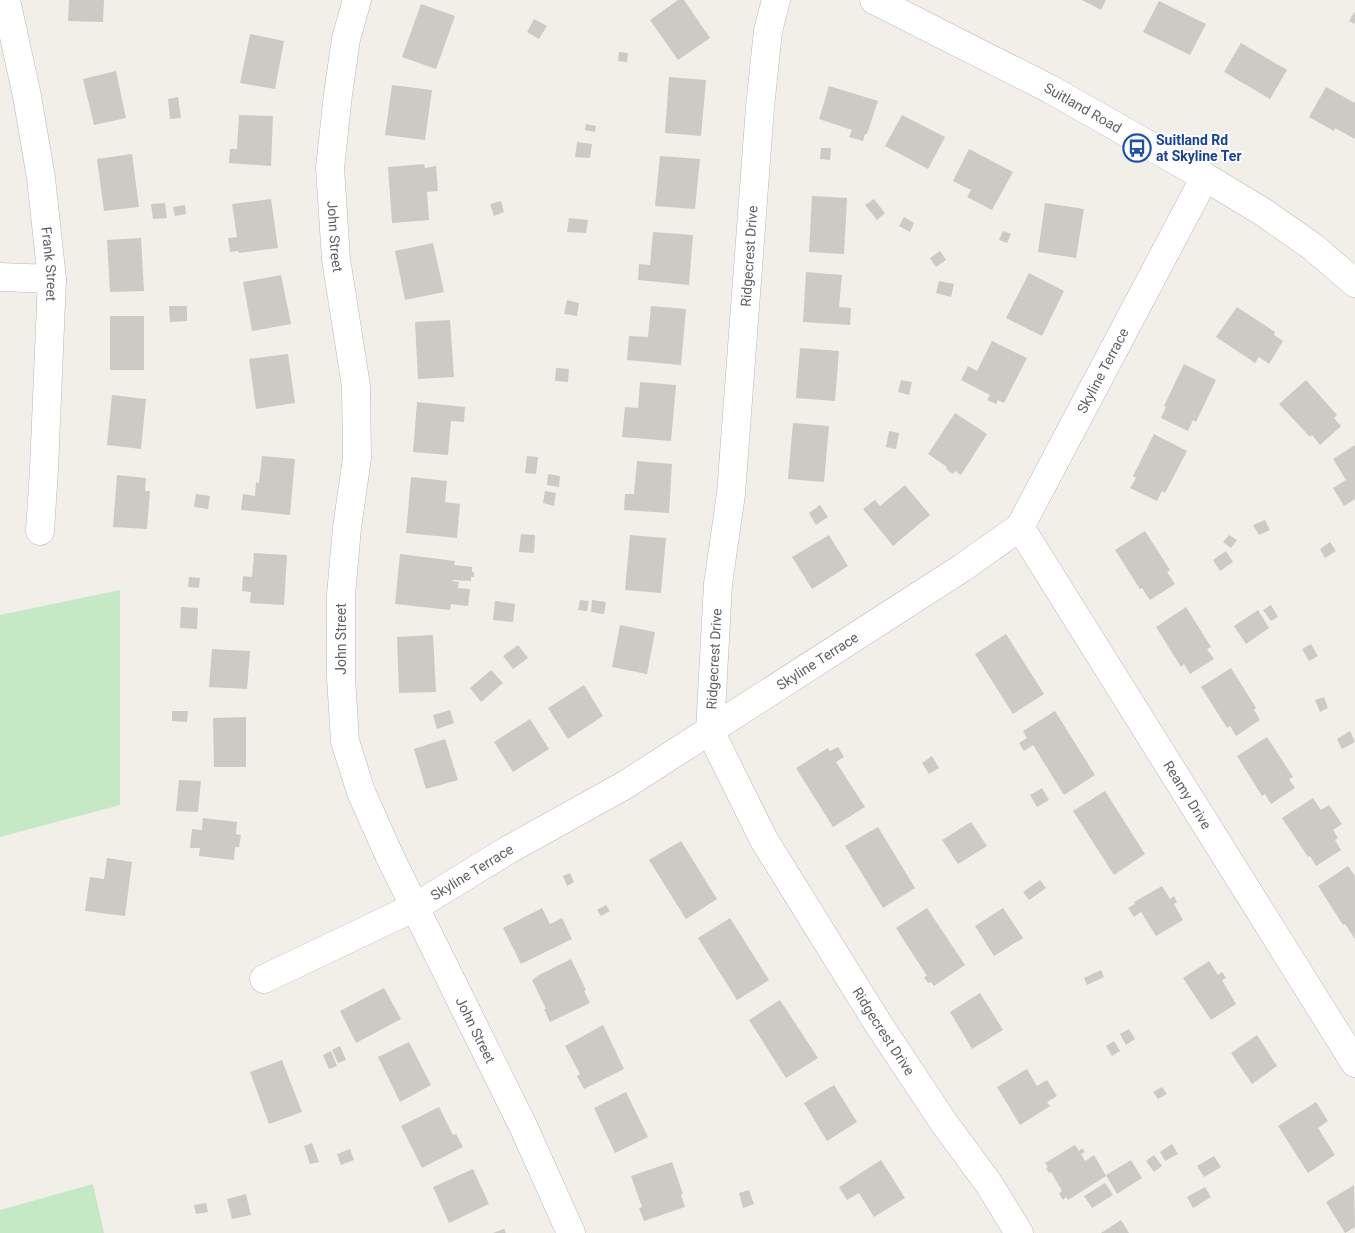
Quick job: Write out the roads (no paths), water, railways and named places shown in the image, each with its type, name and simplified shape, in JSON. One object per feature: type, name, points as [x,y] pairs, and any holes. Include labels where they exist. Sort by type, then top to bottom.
[{"type":"street","name":"Frank Street","points":[[6,0],[27,96],[40,169],[52,279],[40,531]]},
{"type":"street","name":"John Street","points":[[357,0],[345,48],[330,168],[336,259],[356,386],[357,458],[347,528],[341,595],[341,677],[345,741],[362,792],[390,857],[519,1119],[571,1233]]},
{"type":"street","name":"Ridgecrest Drive","points":[[776,0],[768,31],[760,107],[730,494],[718,584],[710,731],[764,840],[877,1022],[944,1123],[989,1184],[1019,1233]]},
{"type":"street","name":"Suitland Road","points":[[874,0],[1050,89],[1205,177],[1263,212],[1313,247],[1355,283]]},
{"type":"street","name":"Skyline Terrace","points":[[264,979],[415,907],[508,850],[625,785],[962,568],[1020,527],[1205,177]]},
{"type":"street","points":[[0,278],[52,279]]},
{"type":"street","name":"Reamy Drive","points":[[1020,527],[1355,1063]]},
{"type":"place","name":"Suitland Rd at Skyline Ter","points":[[1137,148]]}]
